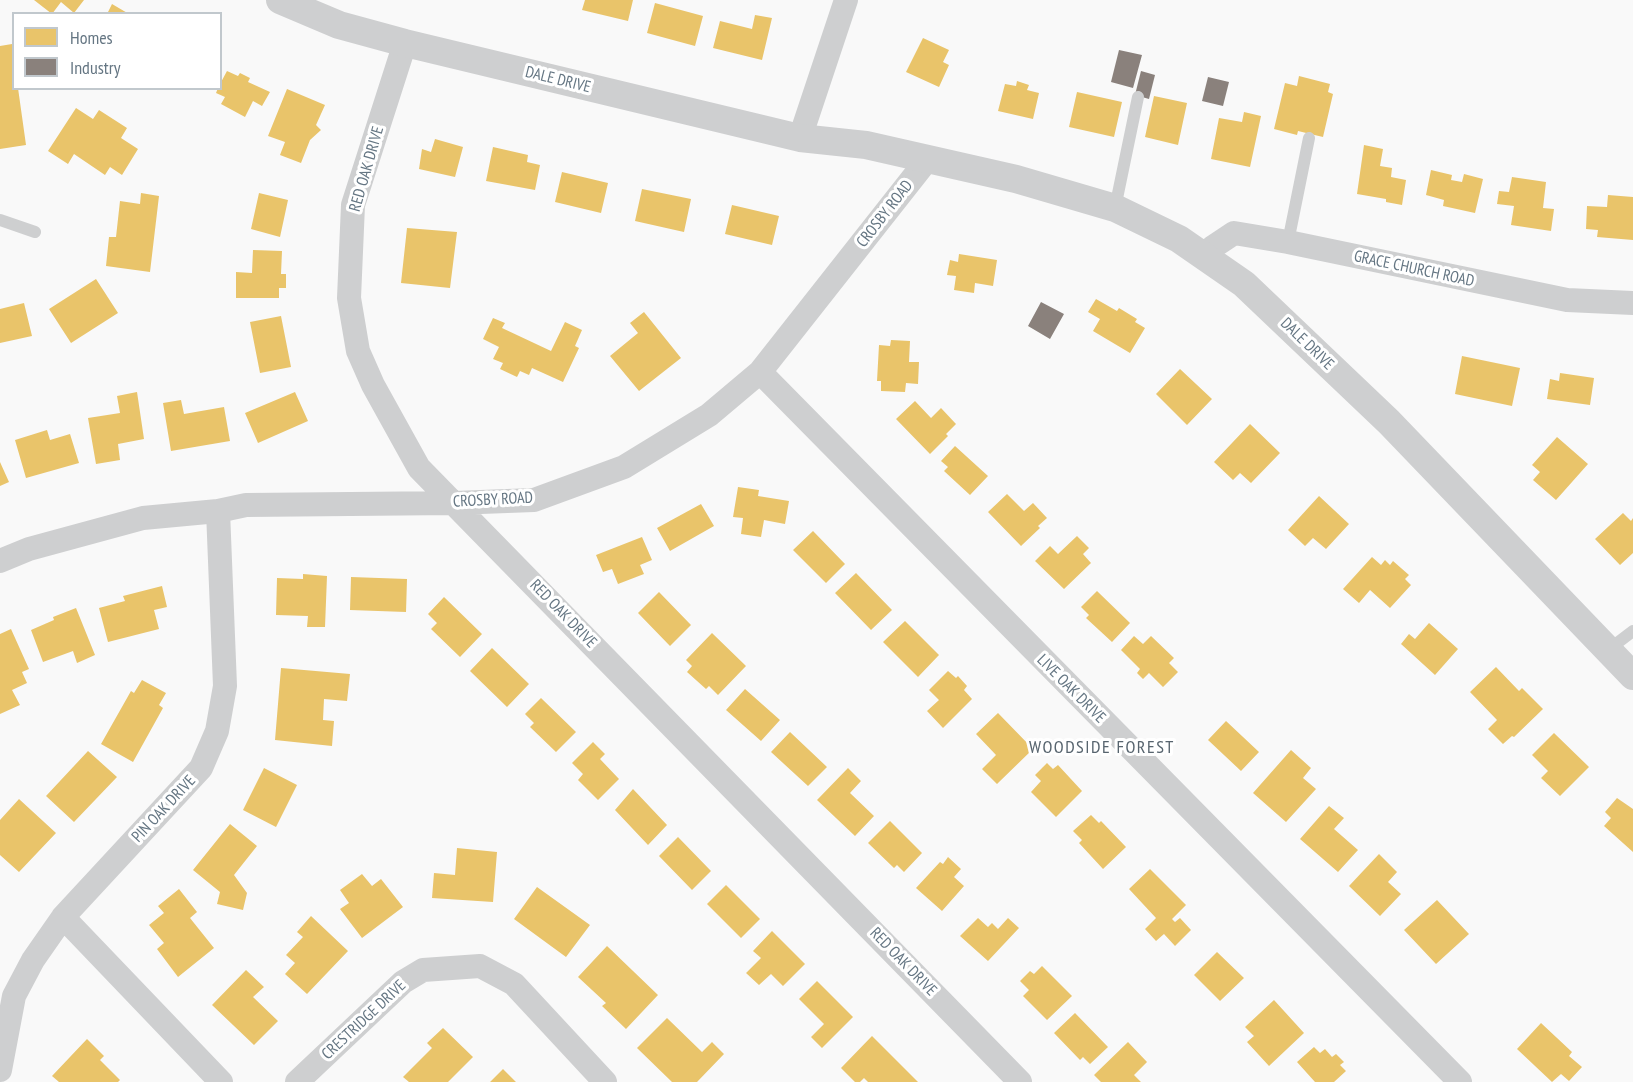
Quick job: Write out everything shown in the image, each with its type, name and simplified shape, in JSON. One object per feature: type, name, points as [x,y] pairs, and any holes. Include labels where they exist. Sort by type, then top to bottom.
[{"type":"street","name":"DALE DRIVE","points":[[280,0],[339,25],[405,43],[800,138],[840,142],[864,156],[880,160],[893,151],[1016,179],[1115,208],[1179,239],[1244,284],[1389,422],[1633,676]]},
{"type":"street","points":[[800,138],[846,0]]},
{"type":"street","name":"RED OAK DRIVE","points":[[405,43],[354,205],[350,298],[358,351],[373,385],[419,468],[1020,1082]]},
{"type":"street","name":"CROSBY ROAD","points":[[0,561],[29,549],[144,518],[219,511],[246,505],[534,500],[624,466],[709,415],[760,372],[927,160]]},
{"type":"street","name":"GRACE CHURCH ROAD","points":[[1203,256],[1234,233],[1288,242],[1567,300],[1633,303]]},
{"type":"street","name":"LIVE OAK DRIVE","points":[[760,372],[1460,1082]]},
{"type":"street","name":"PIN OAK DRIVE","points":[[0,1070],[14,996],[33,960],[63,917],[201,768],[218,731],[225,686],[219,511]]},
{"type":"street","points":[[63,917],[221,1082]]},
{"type":"street","name":"CRESTRIDGE DRIVE","points":[[297,1082],[403,982],[423,970],[480,966],[514,984],[605,1082]]},
{"type":"lane","points":[[1115,208],[1138,98]]},
{"type":"lane","points":[[1288,242],[1309,138]]},
{"type":"lane","points":[[0,220],[35,232]]},
{"type":"lane","points":[[1608,650],[1633,631]]},
{"type":"building: Homes","points":[[34,0],[84,0],[75,12],[61,2],[54,12],[49,12]]},
{"type":"building: Homes","points":[[585,0],[633,0],[628,21],[582,10]]},
{"type":"building: Homes","points":[[655,3],[703,16],[695,46],[647,33]]},
{"type":"building: Homes","points":[[112,4],[126,12],[108,12]]},
{"type":"building: Homes","points":[[755,15],[772,18],[762,60],[713,48],[720,21],[752,29]]},
{"type":"building: Homes","points":[[923,38],[949,50],[943,62],[949,65],[939,87],[906,72]]},
{"type":"building: Homes","points":[[12,44],[12,90],[18,90],[26,145],[0,149],[0,46]]},
{"type":"building: Homes","points":[[227,71],[238,76],[240,73],[250,78],[248,82],[270,92],[262,106],[253,101],[245,117],[221,104],[225,97],[216,93],[217,90],[222,90],[222,80]]},
{"type":"building: Homes","points":[[1299,76],[1330,84],[1328,92],[1333,94],[1323,137],[1298,131],[1297,135],[1274,129],[1285,83],[1297,86]]},
{"type":"building: Homes","points":[[1017,81],[1029,85],[1027,90],[1039,93],[1033,119],[998,111],[1005,84],[1016,86]]},
{"type":"building: Homes","points":[[287,89],[325,105],[316,125],[321,130],[310,140],[301,163],[280,155],[285,142],[268,136]]},
{"type":"building: Homes","points":[[1077,92],[1122,102],[1114,137],[1069,127]]},
{"type":"building: Homes","points":[[1154,96],[1187,103],[1178,145],[1145,137]]},
{"type":"building: Homes","points":[[76,108],[93,119],[99,110],[127,128],[121,138],[138,149],[122,175],[110,167],[105,175],[74,154],[68,164],[48,151]]},
{"type":"building: Homes","points":[[1244,112],[1261,116],[1250,167],[1211,159],[1219,118],[1242,122]]},
{"type":"building: Homes","points":[[435,139],[463,147],[455,177],[419,169],[422,149],[431,152]]},
{"type":"building: Homes","points":[[1364,145],[1383,149],[1380,166],[1392,168],[1391,177],[1406,180],[1402,205],[1386,202],[1386,199],[1357,194]]},
{"type":"building: Homes","points":[[493,147],[528,155],[527,162],[540,165],[535,190],[486,181]]},
{"type":"building: Homes","points":[[1431,170],[1452,175],[1451,180],[1462,182],[1464,174],[1483,179],[1475,213],[1443,206],[1444,200],[1426,195]]},
{"type":"building: Homes","points":[[562,172],[608,183],[601,213],[555,202]]},
{"type":"building: Homes","points":[[1512,177],[1546,182],[1543,208],[1554,209],[1551,231],[1511,225],[1514,206],[1497,204],[1499,191],[1509,192]]},
{"type":"building: Homes","points":[[642,189],[691,199],[684,232],[635,221]]},
{"type":"building: Homes","points":[[141,193],[159,196],[150,272],[106,266],[109,237],[116,237],[120,201],[140,204]]},
{"type":"building: Homes","points":[[259,193],[288,200],[280,237],[251,229]]},
{"type":"building: Homes","points":[[1608,195],[1633,197],[1633,240],[1597,237],[1598,230],[1586,229],[1587,206],[1607,207]]},
{"type":"building: Homes","points":[[732,205],[779,216],[772,245],[725,234]]},
{"type":"building: Homes","points":[[407,228],[457,232],[450,288],[401,283]]},
{"type":"building: Homes","points":[[253,250],[282,251],[281,274],[286,274],[286,288],[279,288],[279,298],[236,298],[236,272],[252,273]]},
{"type":"building: Homes","points":[[959,254],[997,260],[993,286],[975,283],[974,293],[954,290],[956,276],[947,275],[950,260],[958,262]]},
{"type":"building: Homes","points":[[96,279],[118,313],[71,343],[49,309]]},
{"type":"building: Homes","points":[[1096,299],[1117,311],[1119,308],[1137,319],[1135,322],[1145,328],[1130,353],[1093,331],[1100,319],[1088,312]]},
{"type":"building: Homes","points":[[24,303],[32,336],[0,343],[0,309]]},
{"type":"building: Homes","points":[[644,312],[681,358],[639,391],[610,356],[638,333],[630,323]]},
{"type":"building: Homes","points":[[281,316],[291,367],[260,373],[250,322]]},
{"type":"building: Homes","points":[[493,318],[505,323],[502,328],[551,351],[565,322],[582,330],[575,346],[579,348],[563,382],[532,368],[529,375],[520,371],[517,377],[500,369],[503,363],[493,359],[499,347],[483,339]]},
{"type":"building: Homes","points":[[891,340],[910,341],[909,362],[919,362],[918,384],[906,383],[905,392],[881,391],[881,381],[877,381],[879,345],[890,346]]},
{"type":"building: Homes","points":[[1462,356],[1520,368],[1512,406],[1455,394]]},
{"type":"building: Homes","points":[[1180,369],[1212,399],[1187,425],[1156,394]]},
{"type":"building: Homes","points":[[1560,373],[1594,378],[1590,405],[1547,399],[1550,379],[1559,381]]},
{"type":"building: Homes","points":[[137,392],[144,439],[118,444],[120,460],[96,464],[88,418],[120,413],[117,396]]},
{"type":"building: Homes","points":[[295,392],[308,421],[258,443],[245,413]]},
{"type":"building: Homes","points":[[181,400],[184,414],[224,407],[230,441],[171,451],[163,403]]},
{"type":"building: Homes","points":[[915,401],[931,418],[941,408],[956,424],[946,434],[948,436],[930,454],[896,419]]},
{"type":"building: Homes","points":[[1250,424],[1280,453],[1251,483],[1240,473],[1233,480],[1214,462]]},
{"type":"building: Homes","points":[[47,430],[50,440],[70,434],[79,463],[26,478],[15,440]]},
{"type":"building: Homes","points":[[1557,437],[1588,464],[1556,500],[1533,480],[1540,472],[1532,465]]},
{"type":"building: Homes","points":[[955,446],[988,476],[970,495],[944,471],[948,467],[941,461]]},
{"type":"building: Homes","points":[[0,462],[9,482],[0,486]]},
{"type":"building: Homes","points":[[738,487],[759,490],[758,496],[789,501],[785,524],[764,520],[761,537],[741,534],[743,518],[733,517]]},
{"type":"building: Homes","points":[[1007,494],[1024,511],[1033,503],[1047,518],[1021,546],[988,512]]},
{"type":"building: Homes","points":[[1319,496],[1349,524],[1326,549],[1313,538],[1305,546],[1288,530]]},
{"type":"building: Homes","points":[[701,504],[714,526],[670,551],[657,528]]},
{"type":"building: Homes","points":[[1623,513],[1631,521],[1633,518],[1633,553],[1620,565],[1595,539]]},
{"type":"building: Homes","points":[[813,531],[845,564],[826,583],[793,550]]},
{"type":"building: Homes","points":[[1077,536],[1089,548],[1083,554],[1091,563],[1064,589],[1035,561],[1050,546],[1058,554]]},
{"type":"building: Homes","points":[[642,537],[652,560],[640,565],[644,574],[618,584],[612,569],[603,572],[596,555]]},
{"type":"building: Homes","points":[[1372,557],[1381,565],[1385,560],[1390,565],[1393,561],[1409,575],[1405,579],[1411,585],[1390,608],[1370,590],[1359,603],[1343,589]]},
{"type":"building: Homes","points":[[856,573],[892,610],[871,630],[835,593]]},
{"type":"building: Homes","points":[[303,574],[327,576],[325,627],[307,627],[308,616],[276,615],[277,578],[303,579]]},
{"type":"building: Homes","points":[[351,577],[407,579],[406,612],[350,610]]},
{"type":"building: Homes","points":[[162,586],[167,607],[154,610],[159,629],[108,642],[99,608],[125,601],[123,596]]},
{"type":"building: Homes","points":[[1097,591],[1130,623],[1112,642],[1086,618],[1089,615],[1081,607]]},
{"type":"building: Homes","points":[[659,592],[691,625],[670,646],[638,613]]},
{"type":"building: Homes","points":[[444,597],[482,634],[460,657],[431,629],[437,623],[428,614]]},
{"type":"building: Homes","points":[[76,608],[95,655],[77,663],[73,651],[43,662],[31,630],[54,620],[53,617]]},
{"type":"building: Homes","points":[[905,621],[939,655],[918,677],[883,642]]},
{"type":"building: Homes","points":[[1429,623],[1458,649],[1435,675],[1401,644],[1409,634],[1415,639]]},
{"type":"building: Homes","points":[[11,629],[29,669],[22,672],[27,683],[12,690],[20,705],[0,714],[0,634]]},
{"type":"building: Homes","points":[[712,633],[746,666],[718,695],[709,686],[706,689],[687,672],[692,666],[686,660]]},
{"type":"building: Homes","points":[[1134,636],[1143,644],[1151,636],[1174,658],[1169,663],[1178,672],[1163,687],[1149,673],[1143,679],[1137,673],[1140,669],[1121,650]]},
{"type":"building: Homes","points":[[492,648],[529,684],[507,707],[470,671]]},
{"type":"building: Homes","points":[[1496,667],[1519,691],[1522,688],[1543,709],[1514,737],[1512,736],[1503,744],[1488,729],[1497,720],[1470,692]]},
{"type":"building: Homes","points":[[281,668],[350,674],[347,701],[324,699],[323,720],[334,721],[332,746],[275,740]]},
{"type":"building: Homes","points":[[948,671],[956,678],[958,676],[967,686],[964,690],[972,699],[943,728],[927,711],[939,700],[929,690]]},
{"type":"building: Homes","points":[[142,680],[166,693],[159,705],[163,708],[133,762],[101,744],[131,691],[134,693]]},
{"type":"building: Homes","points":[[745,689],[780,720],[761,741],[726,710]]},
{"type":"building: Homes","points":[[541,698],[576,732],[556,752],[530,727],[534,723],[525,714]]},
{"type":"building: Homes","points":[[998,713],[1033,749],[997,784],[982,769],[996,755],[976,734]]},
{"type":"building: Homes","points":[[1226,721],[1259,752],[1241,771],[1208,740]]},
{"type":"building: Homes","points":[[790,732],[827,767],[808,786],[771,752]]},
{"type":"building: Homes","points":[[1554,733],[1589,767],[1560,796],[1541,778],[1548,771],[1532,755]]},
{"type":"building: Homes","points":[[593,742],[605,754],[600,759],[619,779],[598,800],[578,780],[583,774],[572,763]]},
{"type":"building: Homes","points":[[1291,750],[1311,768],[1303,778],[1316,789],[1286,822],[1253,793]]},
{"type":"building: Homes","points":[[88,751],[117,777],[74,822],[46,796]]},
{"type":"building: Homes","points":[[1047,763],[1053,769],[1058,765],[1082,791],[1056,817],[1031,792],[1041,781],[1035,775]]},
{"type":"building: Homes","points":[[264,768],[297,785],[276,827],[243,810]]},
{"type":"building: Homes","points":[[848,768],[861,781],[850,793],[874,816],[855,836],[817,800]]},
{"type":"building: Homes","points":[[633,789],[667,825],[648,845],[615,810]]},
{"type":"building: Homes","points":[[1617,798],[1633,809],[1633,852],[1604,826],[1611,818],[1605,812]]},
{"type":"building: Homes","points":[[19,799],[56,833],[19,872],[0,855],[0,820]]},
{"type":"building: Homes","points":[[1329,806],[1344,818],[1334,829],[1358,850],[1338,872],[1300,839]]},
{"type":"building: Homes","points":[[1091,815],[1099,823],[1101,821],[1126,847],[1103,869],[1079,843],[1082,840],[1073,831]]},
{"type":"building: Homes","points":[[890,821],[922,853],[904,872],[897,865],[894,868],[868,843]]},
{"type":"building: Homes","points":[[230,824],[257,846],[234,875],[247,893],[243,910],[217,904],[220,892],[193,870]]},
{"type":"building: Homes","points":[[678,837],[711,871],[692,890],[659,856]]},
{"type":"building: Homes","points":[[457,848],[497,852],[493,902],[432,898],[434,873],[455,875]]},
{"type":"building: Homes","points":[[1379,854],[1397,872],[1388,882],[1401,894],[1380,916],[1349,886]]},
{"type":"building: Homes","points":[[948,857],[961,869],[954,877],[964,886],[942,911],[916,888],[940,862],[943,864]]},
{"type":"building: Homes","points":[[1150,869],[1186,905],[1172,919],[1175,922],[1180,918],[1191,930],[1175,946],[1164,934],[1156,941],[1145,929],[1156,918],[1129,889]]},
{"type":"building: Homes","points":[[362,874],[372,886],[381,879],[403,907],[362,938],[340,909],[349,903],[340,890]]},
{"type":"building: Homes","points":[[726,885],[760,919],[741,938],[707,904]]},
{"type":"building: Homes","points":[[537,887],[590,925],[566,957],[514,919]]},
{"type":"building: Homes","points":[[179,889],[197,912],[190,918],[214,948],[178,977],[157,949],[164,943],[149,925],[164,913],[158,906]]},
{"type":"building: Homes","points":[[1437,900],[1469,934],[1436,964],[1404,930]]},
{"type":"building: Homes","points":[[311,916],[348,951],[307,994],[285,974],[295,963],[286,955],[303,937],[297,932]]},
{"type":"building: Homes","points":[[978,918],[988,927],[992,923],[998,929],[1008,918],[1019,928],[988,961],[960,936]]},
{"type":"building: Homes","points":[[772,931],[805,964],[783,986],[771,974],[759,985],[746,973],[761,958],[753,951]]},
{"type":"building: Homes","points":[[607,946],[658,995],[626,1029],[602,1006],[606,1003],[578,977]]},
{"type":"building: Homes","points":[[1217,952],[1244,978],[1220,1001],[1194,975]]},
{"type":"building: Homes","points":[[1042,966],[1072,996],[1047,1020],[1023,996],[1029,990],[1020,981],[1030,971],[1034,974]]},
{"type":"building: Homes","points":[[246,970],[264,987],[253,997],[278,1021],[254,1045],[212,1005]]},
{"type":"building: Homes","points":[[817,981],[853,1017],[822,1048],[811,1037],[824,1024],[799,999]]},
{"type":"building: Homes","points":[[1274,1000],[1304,1033],[1269,1066],[1247,1042],[1254,1036],[1245,1027]]},
{"type":"building: Homes","points":[[1075,1013],[1108,1047],[1090,1064],[1083,1057],[1080,1060],[1054,1033]]},
{"type":"building: Homes","points":[[667,1018],[702,1052],[712,1042],[724,1054],[697,1082],[672,1082],[637,1048]]},
{"type":"building: Homes","points":[[1541,1023],[1572,1052],[1569,1056],[1582,1067],[1569,1081],[1561,1074],[1552,1082],[1517,1049]]},
{"type":"building: Homes","points":[[443,1028],[473,1057],[448,1082],[409,1082],[403,1077],[432,1048],[427,1043]]},
{"type":"building: Homes","points":[[872,1036],[918,1082],[868,1082],[864,1078],[860,1082],[855,1082],[841,1068]]},
{"type":"building: Homes","points":[[87,1039],[104,1056],[100,1060],[120,1080],[118,1082],[59,1082],[52,1076]]},
{"type":"building: Homes","points":[[1128,1042],[1147,1062],[1134,1075],[1141,1082],[1101,1082],[1094,1075]]},
{"type":"building: Homes","points":[[1314,1047],[1320,1053],[1325,1049],[1332,1057],[1336,1054],[1344,1062],[1340,1065],[1346,1071],[1334,1082],[1315,1082],[1297,1062]]},
{"type":"building: Homes","points":[[503,1069],[516,1082],[490,1082]]},
{"type":"building: Industry","points":[[1119,50],[1142,55],[1133,88],[1111,82]]},
{"type":"building: Industry","points":[[1141,71],[1155,75],[1149,99],[1135,95]]},
{"type":"building: Industry","points":[[1208,77],[1229,82],[1223,106],[1202,101]]},
{"type":"building: Industry","points":[[1041,302],[1064,314],[1050,339],[1028,326]]},
{"type":"district","name":"WOODSIDE FOREST","points":[[1102,748]]}]
